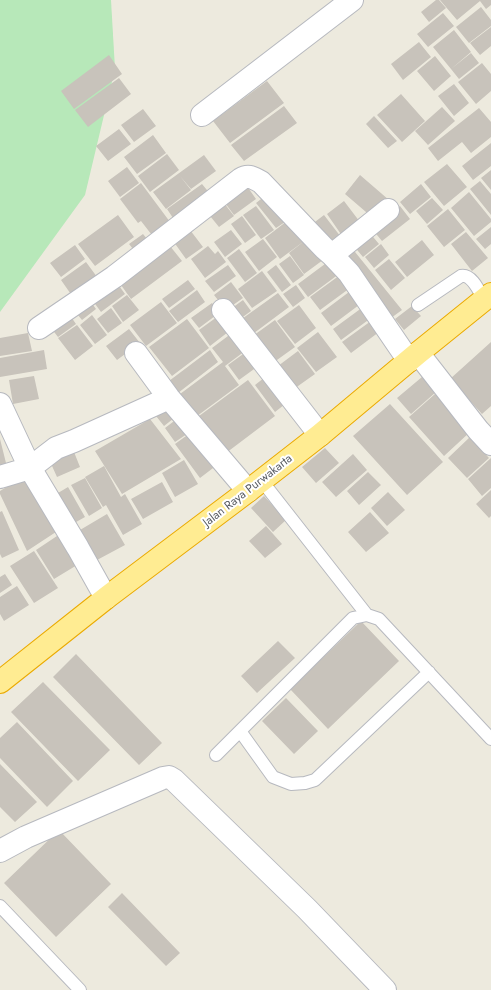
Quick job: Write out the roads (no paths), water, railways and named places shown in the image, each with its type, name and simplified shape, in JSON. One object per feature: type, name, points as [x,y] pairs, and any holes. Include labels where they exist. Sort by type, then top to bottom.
[{"type":"highway","name":"Jalan Raya Purwakarta","points":[[0,682],[106,598],[320,435],[413,357],[488,297]]},
{"type":"street","points":[[202,114],[352,0]]},
{"type":"street","points":[[39,328],[114,277],[246,176],[261,182],[349,273],[413,357],[491,444]]},
{"type":"street","points":[[332,255],[388,210]]},
{"type":"street","points":[[223,310],[320,435]]},
{"type":"street","points":[[136,353],[169,398],[255,486]]},
{"type":"street","points":[[0,477],[30,468],[56,448],[169,398]]},
{"type":"street","points":[[0,404],[30,468],[106,598]]},
{"type":"street","points":[[0,851],[26,837],[163,778],[169,777],[307,909],[385,990]]},
{"type":"lane","points":[[418,305],[461,276],[470,278],[488,297]]},
{"type":"lane","points":[[255,486],[367,615]]},
{"type":"lane","points":[[216,756],[353,618],[367,615],[379,619],[491,738]]},
{"type":"lane","points":[[240,731],[272,777],[291,784],[305,783],[315,780],[429,672]]},
{"type":"lane","points":[[0,906],[80,990]]}]
